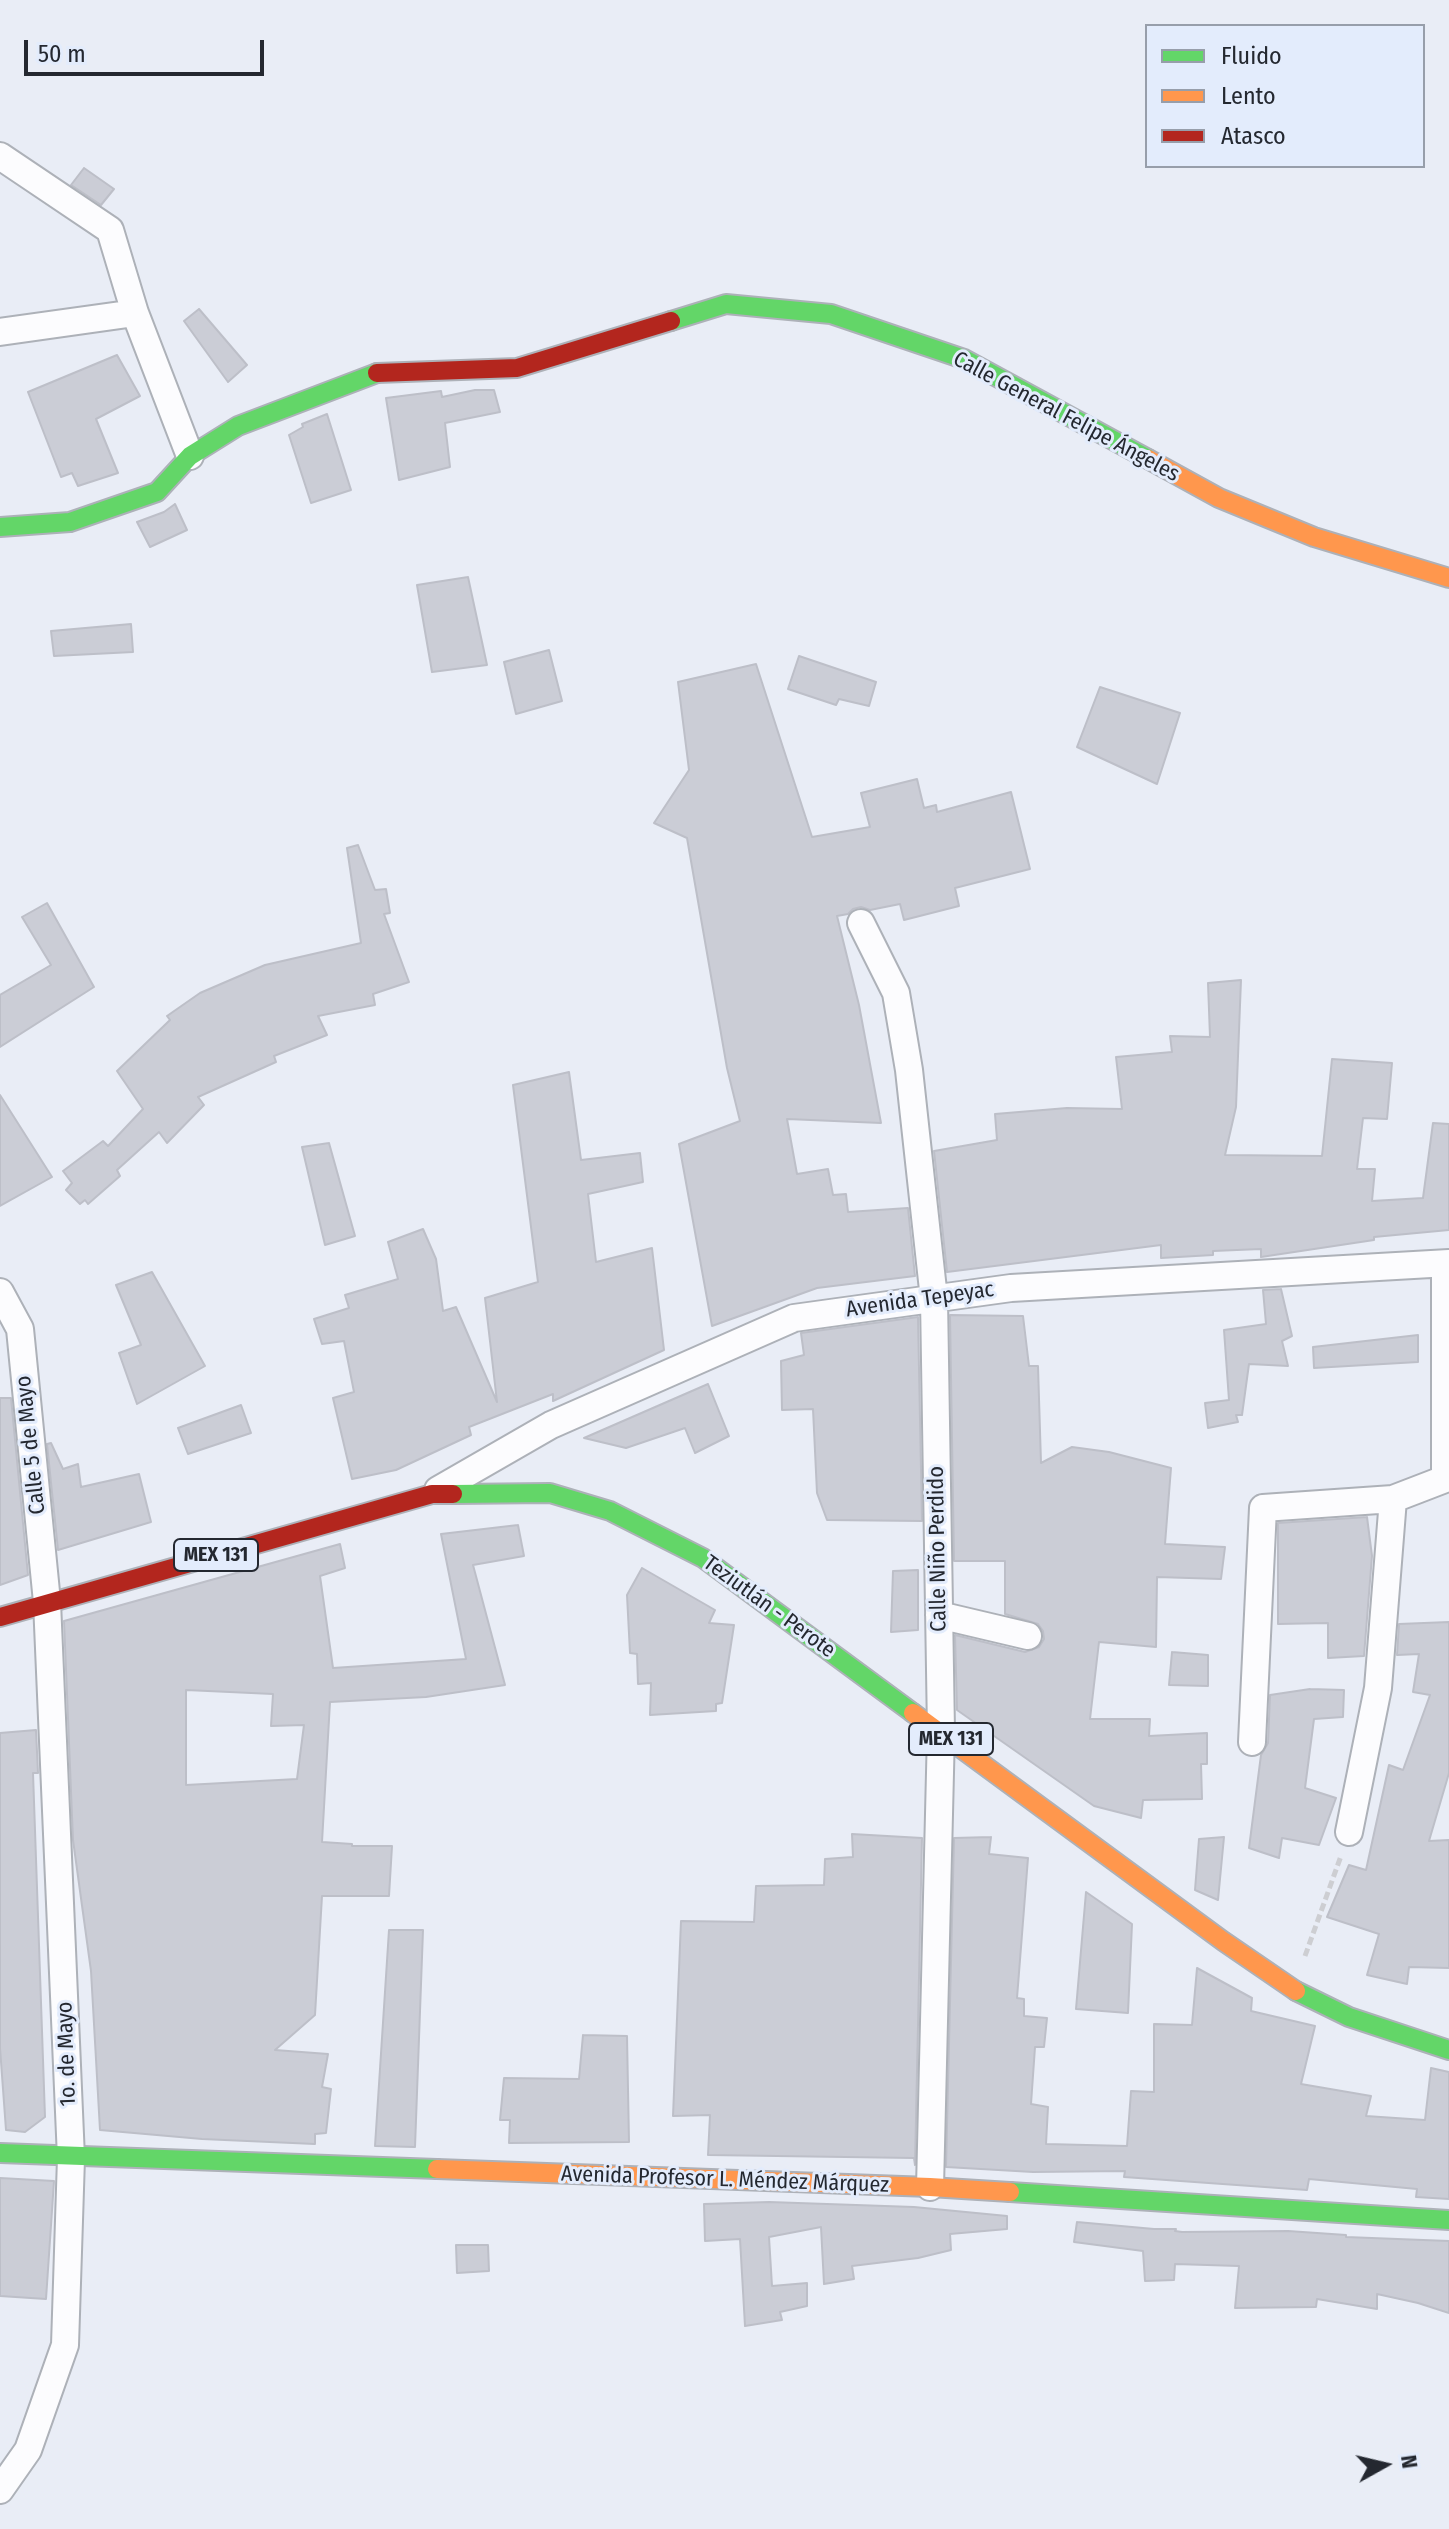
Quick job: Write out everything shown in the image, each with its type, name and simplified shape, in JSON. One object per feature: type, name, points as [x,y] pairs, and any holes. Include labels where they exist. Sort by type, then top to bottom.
[{"type":"street","points":[[0,156],[110,230],[135,313],[190,456]]},
{"type":"street","name":"Calle General Felipe Ángeles","points":[[0,527],[70,522],[157,492],[190,456],[238,426],[379,372],[517,368],[726,304],[831,314],[964,359],[1219,498],[1314,537],[1449,578]]},
{"type":"street","points":[[0,332],[135,313]]},
{"type":"street","name":"Calle Niño Perdido","points":[[861,923],[896,993],[909,1070],[934,1299],[941,1731],[930,2187]]},
{"type":"street","points":[[1252,1742],[1263,1508],[1393,1499],[1445,1479],[1447,1263]]},
{"type":"street","name":"Avenida Tepeyac","points":[[432,1494],[551,1425],[794,1318],[1011,1288],[1447,1263]]},
{"type":"street","name":"Calle 5 de Mayo","points":[[0,1292],[20,1329],[47,1602]]},
{"type":"street","name":"Teziutlán - Perote","points":[[0,1617],[432,1494],[550,1493],[610,1511],[703,1558],[1293,1989],[1349,2017],[1449,2050]]},
{"type":"street","points":[[1349,1832],[1378,1688],[1393,1499]]},
{"type":"street","name":"1o. de Mayo","points":[[0,2490],[28,2450],[65,2345],[71,2158],[47,1602]]},
{"type":"street","points":[[939,1615],[1028,1636]]},
{"type":"street","name":"Avenida Profesor L. Méndez Márquez","points":[[0,2153],[71,2158],[930,2187],[1449,2220]]},
{"type":"path","points":[[1293,1989],[1349,1832]]},
{"type":"building","points":[[84,168],[114,189],[101,205],[71,185]]},
{"type":"building","points":[[199,309],[247,365],[228,382],[184,321]]},
{"type":"building","points":[[117,355],[140,396],[96,419],[118,473],[78,486],[72,473],[61,477],[28,392]]},
{"type":"building","points":[[475,390],[494,390],[500,412],[445,423],[450,467],[399,480],[386,398],[441,391],[442,397]]},
{"type":"building","points":[[327,414],[351,490],[311,503],[289,435],[303,427],[302,424]]},
{"type":"building","points":[[175,504],[187,530],[150,547],[137,522],[164,512]]},
{"type":"building","points":[[468,577],[487,665],[432,672],[417,585]]},
{"type":"building","points":[[131,624],[133,652],[54,656],[51,631]]},
{"type":"building","points":[[549,650],[562,701],[516,714],[504,662]]},
{"type":"building","points":[[799,656],[876,682],[869,706],[839,699],[836,705],[788,689]]},
{"type":"building","points":[[756,664],[812,837],[870,827],[861,793],[917,779],[924,808],[936,805],[937,812],[1011,792],[1030,869],[955,888],[959,906],[904,920],[900,904],[870,910],[861,907],[837,916],[859,1005],[881,1123],[787,1119],[797,1174],[828,1169],[833,1195],[846,1194],[848,1212],[908,1208],[915,1276],[817,1288],[712,1326],[679,1144],[740,1121],[727,1068],[687,838],[654,823],[689,770],[678,682]]},
{"type":"building","points":[[1100,687],[1180,713],[1157,784],[1077,747]]},
{"type":"building","points":[[358,845],[375,890],[386,889],[390,913],[384,914],[409,982],[373,994],[375,1005],[318,1016],[327,1035],[274,1056],[276,1062],[198,1097],[204,1105],[167,1143],[159,1132],[117,1170],[120,1176],[88,1204],[85,1200],[80,1204],[66,1190],[72,1183],[63,1171],[103,1141],[108,1146],[143,1109],[117,1071],[170,1020],[167,1016],[200,993],[265,965],[361,943],[347,848]]},
{"type":"building","points":[[47,903],[94,987],[0,1047],[0,995],[51,965],[22,917]]},
{"type":"building","points":[[1241,980],[1236,1107],[1225,1155],[1322,1156],[1332,1059],[1392,1063],[1387,1119],[1363,1118],[1357,1169],[1375,1169],[1372,1201],[1423,1198],[1433,1123],[1449,1124],[1449,1230],[1374,1237],[1374,1240],[1261,1257],[1261,1249],[1161,1258],[1161,1245],[947,1272],[934,1151],[997,1140],[995,1114],[1067,1108],[1122,1109],[1116,1057],[1172,1052],[1170,1036],[1210,1037],[1208,983]]},
{"type":"building","points":[[569,1072],[581,1160],[640,1153],[643,1182],[588,1194],[596,1262],[652,1248],[664,1350],[553,1401],[553,1394],[469,1427],[471,1435],[396,1470],[352,1479],[333,1398],[354,1392],[344,1341],[322,1344],[314,1319],[349,1308],[345,1295],[398,1279],[388,1242],[423,1229],[436,1259],[443,1311],[456,1307],[497,1402],[485,1298],[538,1282],[513,1085]]},
{"type":"building","points":[[0,1095],[52,1177],[0,1206]]},
{"type":"building","points":[[329,1143],[355,1236],[325,1245],[302,1147]]},
{"type":"building","points":[[152,1272],[205,1366],[137,1404],[119,1353],[141,1345],[116,1285]]},
{"type":"building","points":[[1281,1289],[1292,1336],[1282,1341],[1288,1366],[1249,1364],[1242,1415],[1236,1415],[1238,1422],[1208,1428],[1205,1403],[1229,1400],[1224,1330],[1266,1324],[1263,1290]]},
{"type":"building","points":[[950,1315],[1023,1316],[1029,1366],[1038,1366],[1041,1463],[1072,1447],[1109,1452],[1171,1468],[1165,1544],[1225,1547],[1221,1579],[1157,1577],[1156,1647],[1099,1642],[1090,1719],[1150,1719],[1149,1736],[1207,1733],[1207,1764],[1201,1764],[1202,1799],[1143,1800],[1141,1818],[1094,1806],[957,1710],[955,1635],[1025,1652],[1039,1647],[1044,1639],[1038,1624],[1005,1614],[1005,1561],[954,1561]]},
{"type":"building","points":[[918,1317],[922,1521],[827,1520],[817,1493],[813,1409],[782,1410],[781,1361],[804,1355],[801,1333]]},
{"type":"building","points":[[1418,1335],[1418,1362],[1314,1368],[1313,1347]]},
{"type":"building","points":[[708,1384],[729,1436],[695,1453],[685,1428],[626,1448],[584,1438]]},
{"type":"building","points":[[0,1398],[11,1398],[28,1575],[0,1585]]},
{"type":"building","points":[[241,1405],[251,1433],[188,1454],[178,1428]]},
{"type":"building","points":[[51,1443],[63,1469],[78,1464],[81,1487],[139,1474],[151,1522],[58,1550],[47,1444]]},
{"type":"building","points":[[1367,1517],[1372,1556],[1364,1656],[1328,1658],[1328,1623],[1278,1624],[1278,1523]]},
{"type":"building","points":[[518,1525],[524,1556],[473,1565],[505,1685],[426,1697],[330,1702],[322,1842],[392,1846],[389,1896],[322,1896],[315,2015],[275,2050],[328,2054],[322,2087],[331,2089],[326,2133],[315,2134],[315,2144],[100,2130],[91,1971],[73,1840],[64,1621],[340,1544],[345,1568],[320,1576],[333,1668],[466,1659],[441,1534]],"holes":[[[186,1690],[273,1694],[271,1726],[304,1725],[297,1779],[186,1785]]]},
{"type":"building","points":[[642,1568],[715,1610],[709,1623],[734,1625],[722,1703],[716,1704],[716,1711],[650,1715],[651,1683],[638,1684],[637,1654],[630,1653],[627,1595]]},
{"type":"building","points":[[918,1570],[918,1630],[891,1632],[893,1571]]},
{"type":"building","points":[[1449,1622],[1449,1773],[1429,1841],[1449,1840],[1449,1968],[1409,1967],[1407,1984],[1367,1975],[1379,1934],[1327,1917],[1349,1865],[1366,1870],[1389,1765],[1403,1770],[1430,1695],[1413,1692],[1419,1654],[1397,1655],[1399,1624]]},
{"type":"building","points":[[1172,1652],[1208,1655],[1208,1686],[1169,1685]]},
{"type":"building","points":[[1310,1689],[1344,1690],[1343,1717],[1314,1719],[1305,1788],[1336,1798],[1319,1845],[1282,1838],[1279,1858],[1249,1848],[1261,1755],[1268,1743],[1270,1695]]},
{"type":"building","points":[[36,1730],[38,1773],[33,1773],[45,2117],[25,2132],[6,2130],[0,2048],[0,1733]]},
{"type":"building","points":[[852,1834],[922,1838],[915,2165],[914,2158],[708,2155],[710,2115],[673,2116],[681,1921],[754,1922],[756,1886],[824,1885],[825,1859],[853,1857]]},
{"type":"building","points":[[991,1837],[989,1854],[1028,1858],[1017,1998],[1024,1999],[1024,2016],[1047,2018],[1044,2047],[1035,2047],[1031,2104],[1048,2107],[1046,2144],[1127,2146],[1131,2091],[1154,2092],[1154,2024],[1192,2025],[1197,1968],[1252,1998],[1251,2011],[1315,2026],[1301,2084],[1371,2096],[1366,2116],[1425,2120],[1431,2068],[1449,2072],[1449,2199],[1416,2197],[1417,2189],[1309,2179],[1307,2190],[1124,2177],[1125,2171],[1033,2172],[946,2167],[954,1838]]},
{"type":"building","points":[[1224,1837],[1218,1900],[1195,1890],[1199,1839]]},
{"type":"building","points":[[1086,1892],[1132,1924],[1128,2013],[1076,2009]]},
{"type":"building","points":[[389,1930],[423,1930],[415,2147],[375,2146]]},
{"type":"building","points":[[583,2035],[627,2036],[629,2142],[509,2143],[510,2120],[500,2120],[504,2078],[579,2079]]},
{"type":"building","points":[[0,2178],[54,2181],[46,2299],[0,2296]]},
{"type":"building","points":[[769,2202],[914,2207],[1007,2216],[1007,2229],[950,2234],[951,2250],[918,2258],[852,2266],[854,2279],[824,2284],[821,2227],[769,2237],[772,2286],[807,2283],[807,2306],[780,2312],[782,2320],[745,2326],[740,2239],[705,2241],[704,2204]]},
{"type":"building","points":[[1077,2222],[1176,2229],[1182,2232],[1288,2231],[1449,2241],[1449,2313],[1377,2294],[1377,2309],[1317,2299],[1316,2307],[1235,2308],[1239,2266],[1175,2264],[1174,2280],[1145,2281],[1143,2251],[1074,2242]]},
{"type":"building","points":[[456,2245],[488,2245],[489,2271],[457,2273]]},
{"type":"traffic: fast","points":[[671,321],[726,304],[831,314],[964,359],[1148,459]]},
{"type":"traffic: fast","points":[[0,527],[70,522],[157,492],[190,456],[238,426],[377,373]]},
{"type":"traffic: fast","points":[[453,1494],[550,1493],[610,1511],[703,1558],[913,1713]]},
{"type":"traffic: fast","points":[[1296,1991],[1349,2017],[1449,2050]]},
{"type":"traffic: fast","points":[[0,2153],[437,2169]]},
{"type":"traffic: fast","points":[[1010,2192],[1449,2220]]},
{"type":"traffic: slow","points":[[1148,459],[1219,498],[1314,537],[1449,578]]},
{"type":"traffic: slow","points":[[913,1713],[1223,1941],[1296,1991]]},
{"type":"traffic: slow","points":[[437,2169],[1010,2192]]},
{"type":"traffic: jam","points":[[377,373],[517,368],[671,321]]},
{"type":"traffic: jam","points":[[0,1617],[432,1494],[453,1494]]}]
